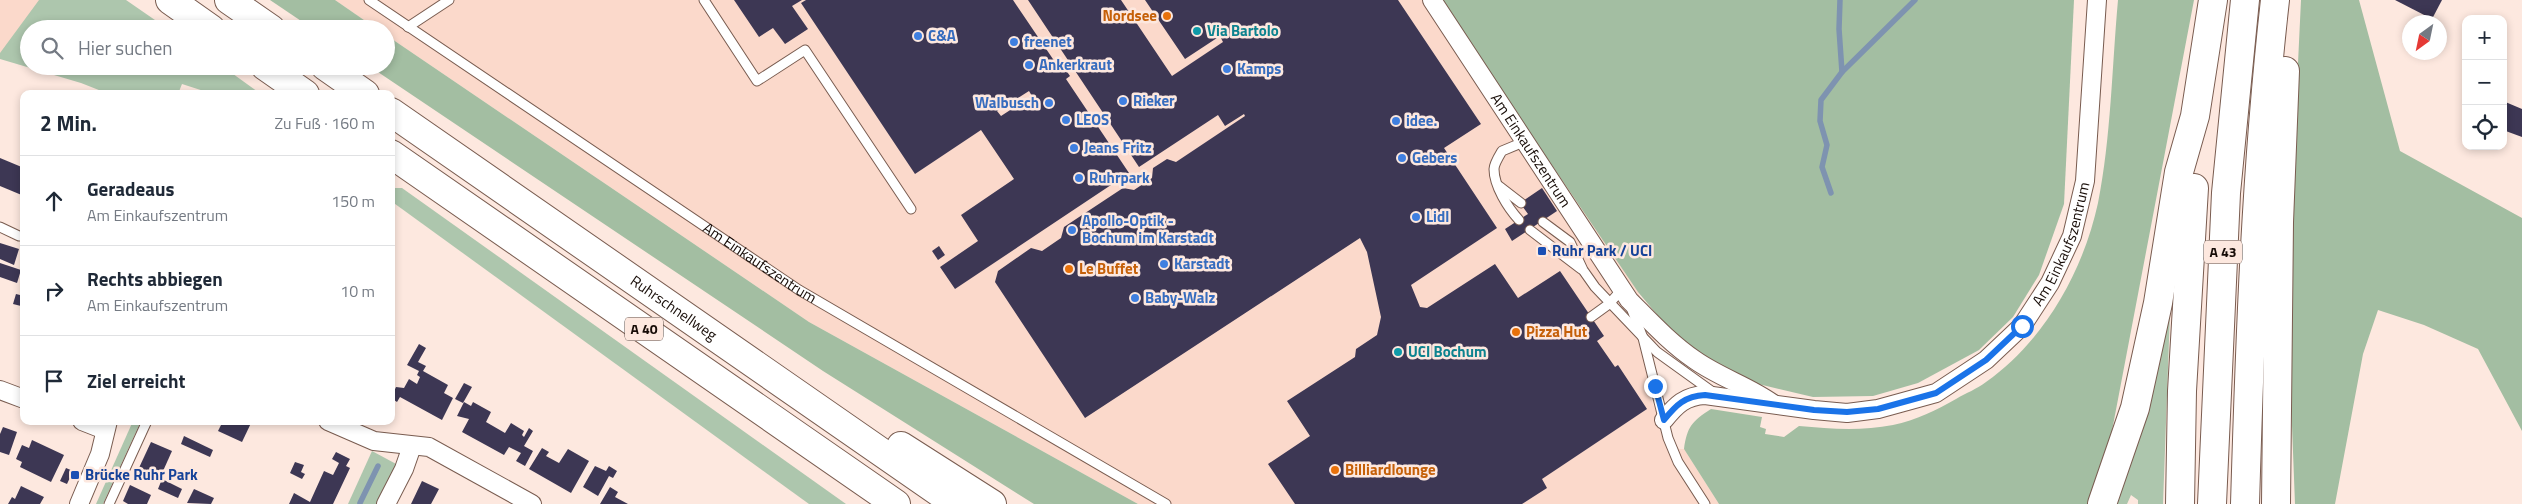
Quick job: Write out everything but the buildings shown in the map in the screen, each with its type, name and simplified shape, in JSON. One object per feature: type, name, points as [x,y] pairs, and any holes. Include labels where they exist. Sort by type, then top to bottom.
[{"type":"highway","points":[[170,0],[198,20]]},
{"type":"highway","points":[[229,0],[258,20]]},
{"type":"highway","points":[[2102,504],[2135,408],[2158,303],[2179,172],[2195,116],[2213,0]]},
{"type":"highway","name":"A 43","points":[[2212,504],[2226,203],[2234,91],[2245,0]]},
{"type":"highway","name":"A 43","points":[[2245,504],[2257,186],[2275,0]]},
{"type":"highway","points":[[2276,504],[2279,212],[2285,61],[2292,0]]},
{"type":"highway","points":[[278,75],[299,90]]},
{"type":"highway","points":[[338,75],[359,90]]},
{"type":"highway","name":"Ruhrschnellweg","points":[[395,115],[956,504]]},
{"type":"highway","points":[[2180,504],[2183,382],[2195,172],[2195,116]]},
{"type":"highway","name":"A 40","points":[[395,157],[896,504]]},
{"type":"highway","points":[[750,361],[873,429],[992,504]]},
{"type":"street","name":"Am Einkaufszentrum","points":[[1432,0],[1626,294],[1668,339],[1702,383],[1719,395],[1747,402],[1779,408],[1847,412],[1878,409],[1936,393],[1986,360],[2022,326],[2050,283],[2072,236],[2085,181],[2097,0]]},
{"type":"street","name":"Am Einkaufszentrum","points":[[1702,383],[1753,389],[1779,408]]},
{"type":"street","name":"Am Einkaufszentrum","points":[[1664,420],[1674,407],[1688,397],[1702,383]]},
{"type":"street","points":[[0,390],[20,398]]},
{"type":"street","points":[[337,425],[374,441],[429,447],[532,504]]},
{"type":"street","points":[[79,504],[100,454],[107,426]]},
{"type":"street","points":[[386,504],[404,469],[412,446]]},
{"type":"lane","name":"Am Einkaufszentrum","points":[[369,0],[798,290],[1166,504]]},
{"type":"lane","points":[[408,27],[449,0]]},
{"type":"lane","points":[[704,0],[757,81],[805,50],[911,209]]},
{"type":"lane","points":[[1519,220],[1509,208],[1497,184],[1493,168],[1502,151],[1526,141]]},
{"type":"lane","points":[[1497,184],[1521,202]]},
{"type":"lane","points":[[1543,222],[1570,242],[1583,270],[1609,304],[1657,352],[1702,383]]},
{"type":"lane","points":[[0,227],[19,236]]},
{"type":"lane","points":[[1530,230],[1583,270]]},
{"type":"lane","name":"Am Einkaufszentrum","points":[[1626,294],[1643,338],[1668,438],[1678,462],[1704,504]]},
{"type":"lane","points":[[1591,317],[1626,294]]},
{"type":"lane","points":[[109,504],[145,425]]},
{"type":"shaded area","points":[[0,0],[40,0],[25,20],[20,20],[20,27],[0,54]]},
{"type":"shaded area","name":"Ruhrpark","points":[[335,0],[1442,0],[1638,292],[1655,334],[1656,344],[1647,389],[1660,421],[1679,449],[1684,449],[1719,504],[1138,504],[809,322],[395,41],[395,20],[364,20]]},
{"type":"green space","points":[[39,0],[126,0],[155,20],[24,20]]},
{"type":"green space","points":[[270,0],[335,0],[364,20],[300,20]]},
{"type":"green space","points":[[1442,0],[2074,0],[2064,204],[2039,275],[2013,317],[1979,350],[1918,383],[1873,396],[1813,397],[1750,382],[1703,357],[1669,329],[1638,292]]},
{"type":"green space","points":[[2118,0],[2194,0],[2111,436],[2088,504],[1719,504],[1684,449],[1691,425],[1711,409],[1762,417],[1760,427],[1766,429],[1765,434],[1784,437],[1799,426],[1858,429],[1902,423],[1934,411],[1983,384],[2007,365],[2043,326],[2071,279],[2091,229],[2098,203],[2106,153]]},
{"type":"green space","points":[[2301,0],[2359,0],[2400,151],[2522,218],[2522,431],[2478,349],[2424,325],[2378,310],[2363,354],[2335,504],[2295,504],[2287,295]]},
{"type":"green space","points":[[20,26],[20,65],[0,59],[0,53]]},
{"type":"green space","points":[[395,41],[809,322],[1138,504],[1034,504],[823,371],[382,75],[395,75]]},
{"type":"green space","points":[[54,75],[235,75],[255,90],[201,90],[182,84],[180,90],[99,90]]},
{"type":"green space","points":[[395,188],[402,188],[846,504],[809,504],[395,204]]},
{"type":"green space","points":[[2172,258],[2163,504],[2138,504],[2138,500],[2131,495],[2127,504],[2117,504],[2143,413]]},
{"type":"green space","points":[[131,425],[139,425],[103,504],[96,504]]},
{"type":"green space","points":[[372,451],[398,465],[380,504],[348,504]]},
{"type":"waterway","points":[[1840,0],[1839,29],[1842,72]]},
{"type":"waterway","points":[[1831,193],[1822,167],[1827,145],[1820,121],[1821,100],[1842,72],[1915,0]]},
{"type":"waterway","points":[[360,503],[378,466]]},
{"type":"place","name":"Nordsee","points":[[1167,16]]},
{"type":"place","name":"Via Bartolo","points":[[1197,31]]},
{"type":"place","name":"C&A","points":[[918,36]]},
{"type":"place","name":"freenet","points":[[1014,42]]},
{"type":"place","name":"Ankerkraut","points":[[1029,65]]},
{"type":"place","name":"Kamps","points":[[1227,69]]},
{"type":"place","name":"Rieker","points":[[1123,101]]},
{"type":"place","name":"Walbusch","points":[[1049,103]]},
{"type":"place","name":"LEOS","points":[[1066,120]]},
{"type":"place","name":"idee.","points":[[1396,121]]},
{"type":"place","name":"Jeans Fritz","points":[[1074,148]]},
{"type":"place","name":"Gebers","points":[[1402,158]]},
{"type":"place","name":"Ruhrpark","points":[[1079,178]]},
{"type":"place","name":"Lidl","points":[[1416,217]]},
{"type":"place","name":"Apollo-Optik - Bochum im Karstadt","points":[[1072,230]]},
{"type":"place","name":"Ruhr Park / UCI","points":[[1542,251]]},
{"type":"place","name":"Karstadt","points":[[1164,264]]},
{"type":"place","name":"Le Buffet","points":[[1069,269]]},
{"type":"place","name":"Baby-Walz","points":[[1135,298]]},
{"type":"place","name":"Pizza Hut","points":[[1516,332]]},
{"type":"place","name":"UCI Bochum","points":[[1398,352]]},
{"type":"place","name":"Billiardlounge","points":[[1335,470]]},
{"type":"place","name":"Brücke Ruhr Park","points":[[75,475]]},
{"type":"route","points":[[1655,386],[1664,420],[1674,407],[1688,397],[1698,395],[1719,395],[1747,402],[1772,403],[1814,410],[1847,412],[1878,409],[1936,393],[1986,360],[2022,326]]}]
